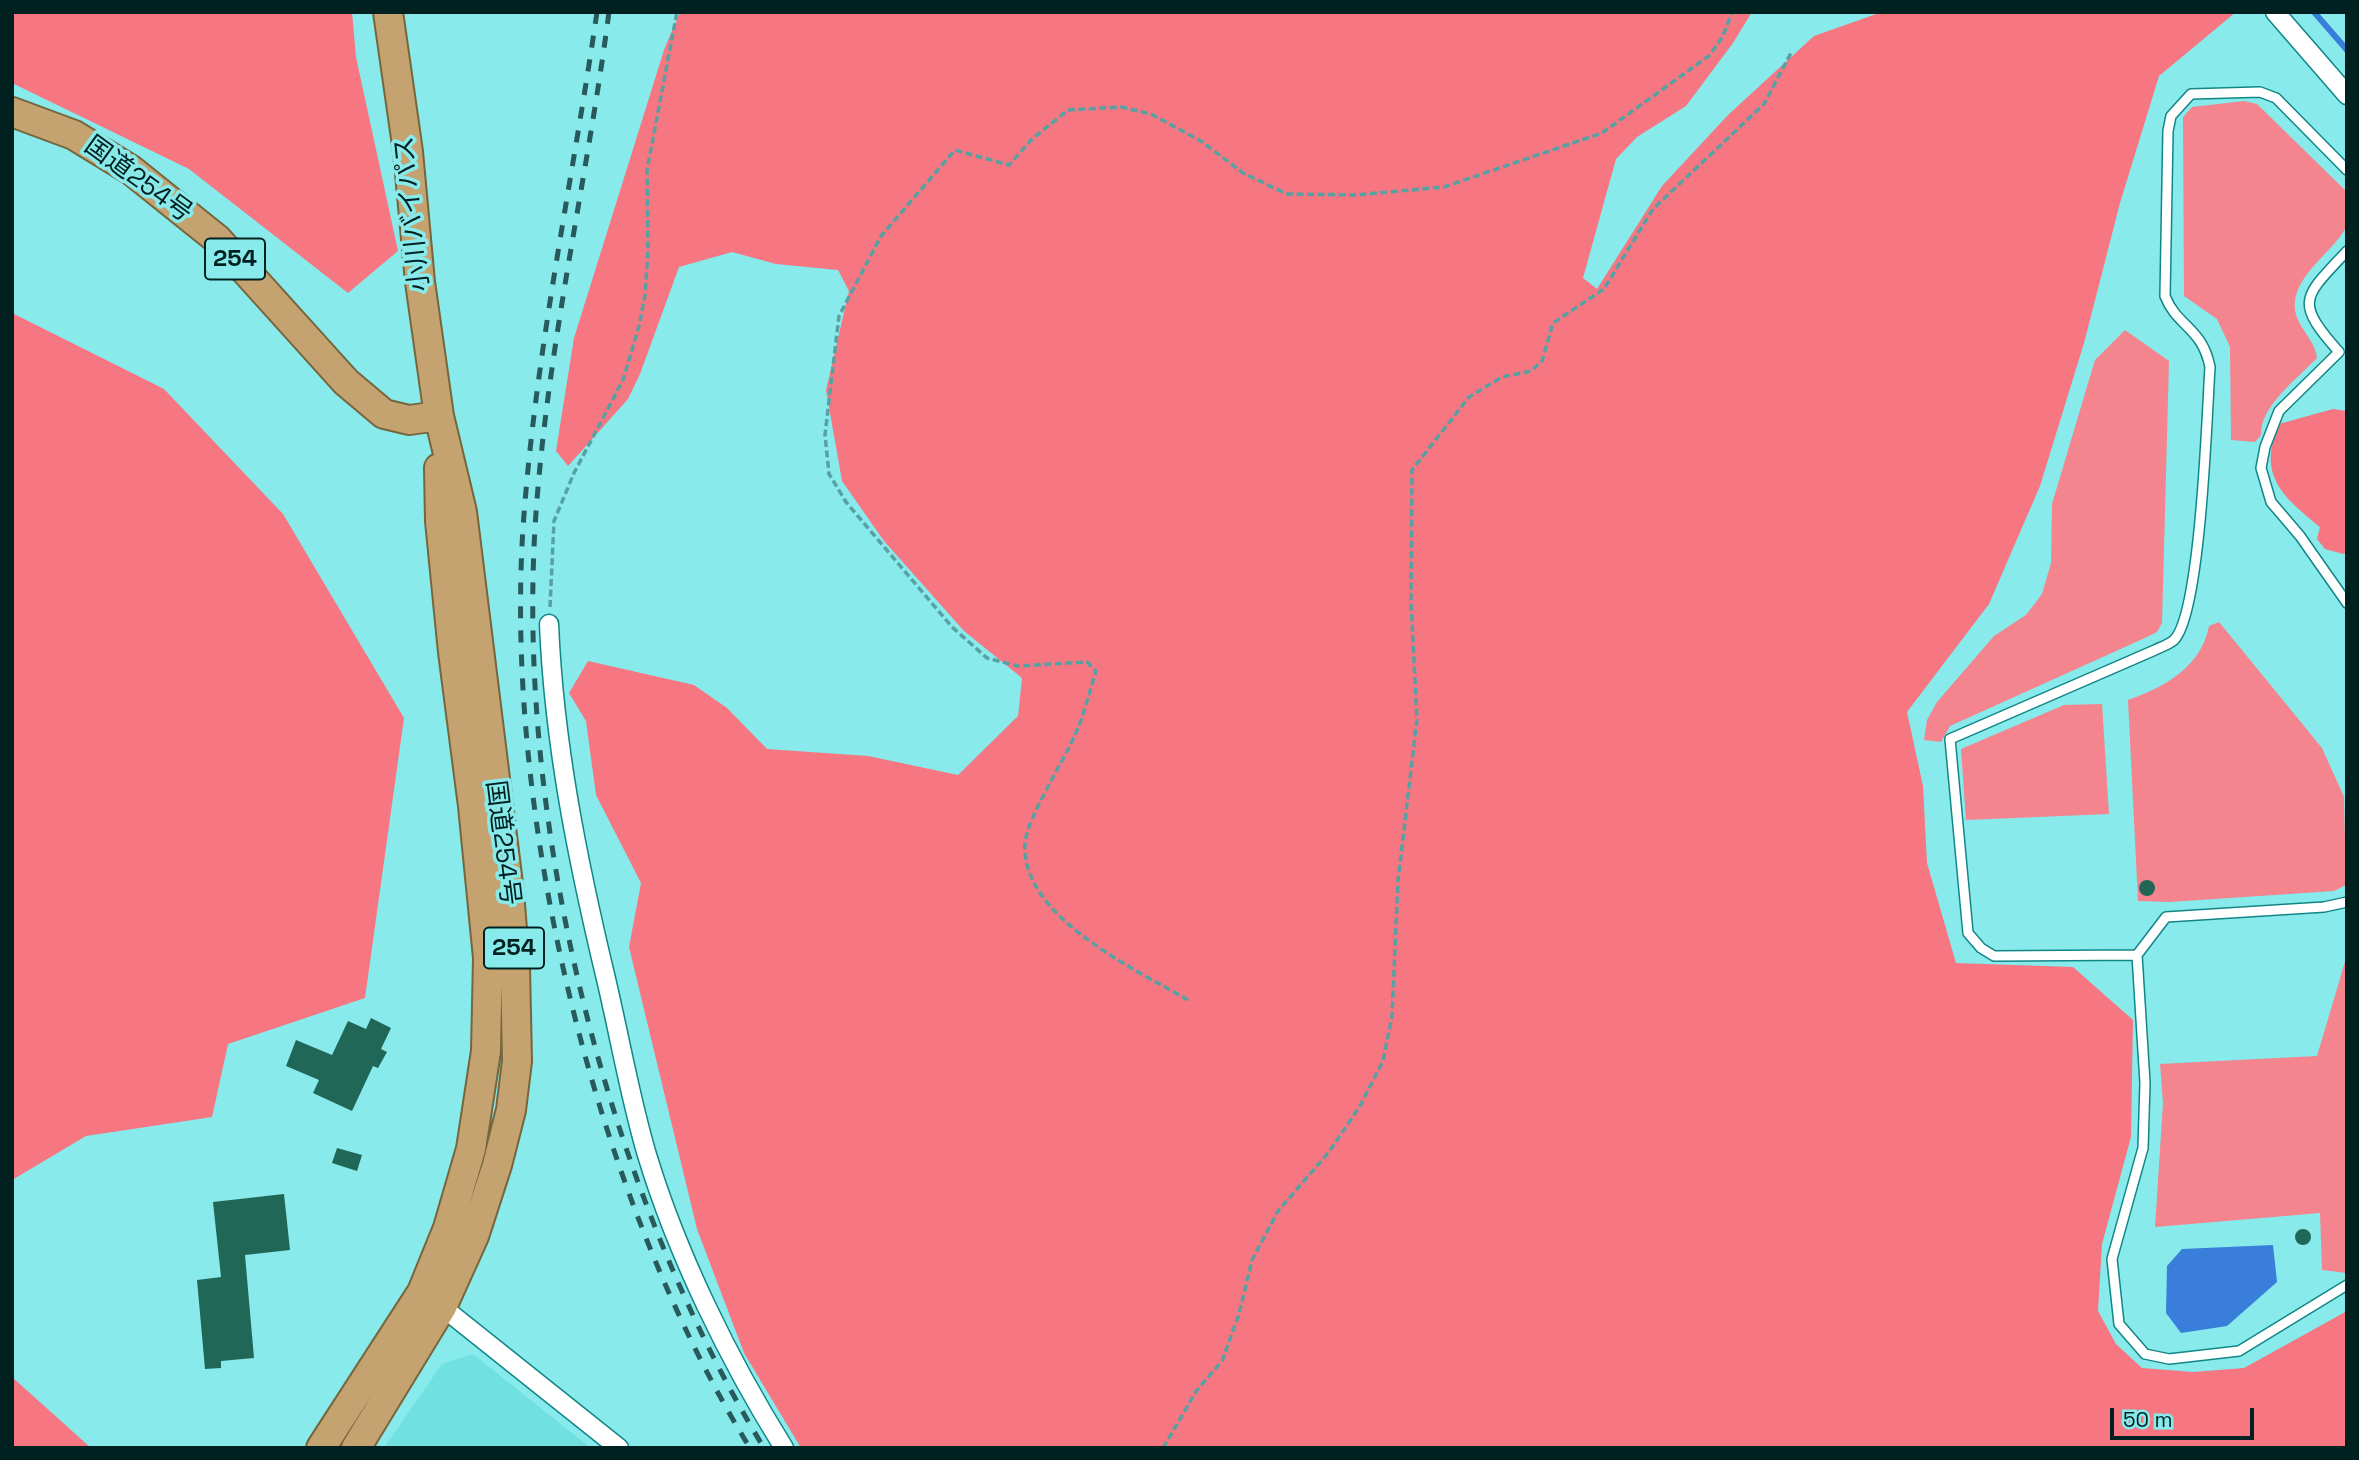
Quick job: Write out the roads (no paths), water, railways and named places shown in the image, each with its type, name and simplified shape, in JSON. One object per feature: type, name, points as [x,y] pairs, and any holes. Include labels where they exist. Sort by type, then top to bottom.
[{"type":"highway","name":"小川バイパス","points":[[388,12],[408,152],[419,282],[439,416]]},
{"type":"highway","name":"国道254号","points":[[12,112],[74,135],[131,170],[217,239],[346,382],[384,414],[409,420],[439,416],[440,521],[453,652],[473,806],[488,971],[486,1051],[471,1149],[448,1228],[432,1300],[356,1448]]},
{"type":"highway","name":"国道254号","points":[[321,1448],[432,1300]]},
{"type":"street","points":[[2275,12],[2347,95]]},
{"type":"street","points":[[549,624],[558,744],[570,819],[648,1157],[688,1263],[733,1357],[784,1448]]},
{"type":"street","points":[[432,1300],[608,1445]]},
{"type":"lane","points":[[2137,955],[1994,956],[1981,948],[1968,933],[1950,739],[2175,640],[2184,621],[2202,512],[2210,367],[2206,348],[2194,330],[2170,308],[2165,296],[2168,131],[2171,116],[2192,94],[2260,92],[2276,98],[2347,170]]},
{"type":"lane","points":[[2347,251],[2316,285],[2308,303],[2313,322],[2339,352],[2279,411],[2264,447],[2261,468],[2271,502],[2300,536],[2347,603]]},
{"type":"lane","points":[[2347,902],[2324,907],[2165,918],[2137,955],[2145,1070],[2143,1148],[2112,1259],[2119,1324],[2132,1343],[2145,1354],[2169,1359],[2239,1351],[2347,1285]]},
{"type":"waterway","points":[[2314,12],[2347,50]]},
{"type":"railway","points":[[597,12],[545,334],[523,528],[521,641],[529,760],[546,882],[572,1004],[605,1124],[647,1240],[695,1349],[750,1448]]},
{"type":"railway","points":[[609,12],[549,387],[536,513],[533,630],[540,751],[557,874],[582,997],[616,1118],[658,1235],[708,1346],[764,1448]]}]
